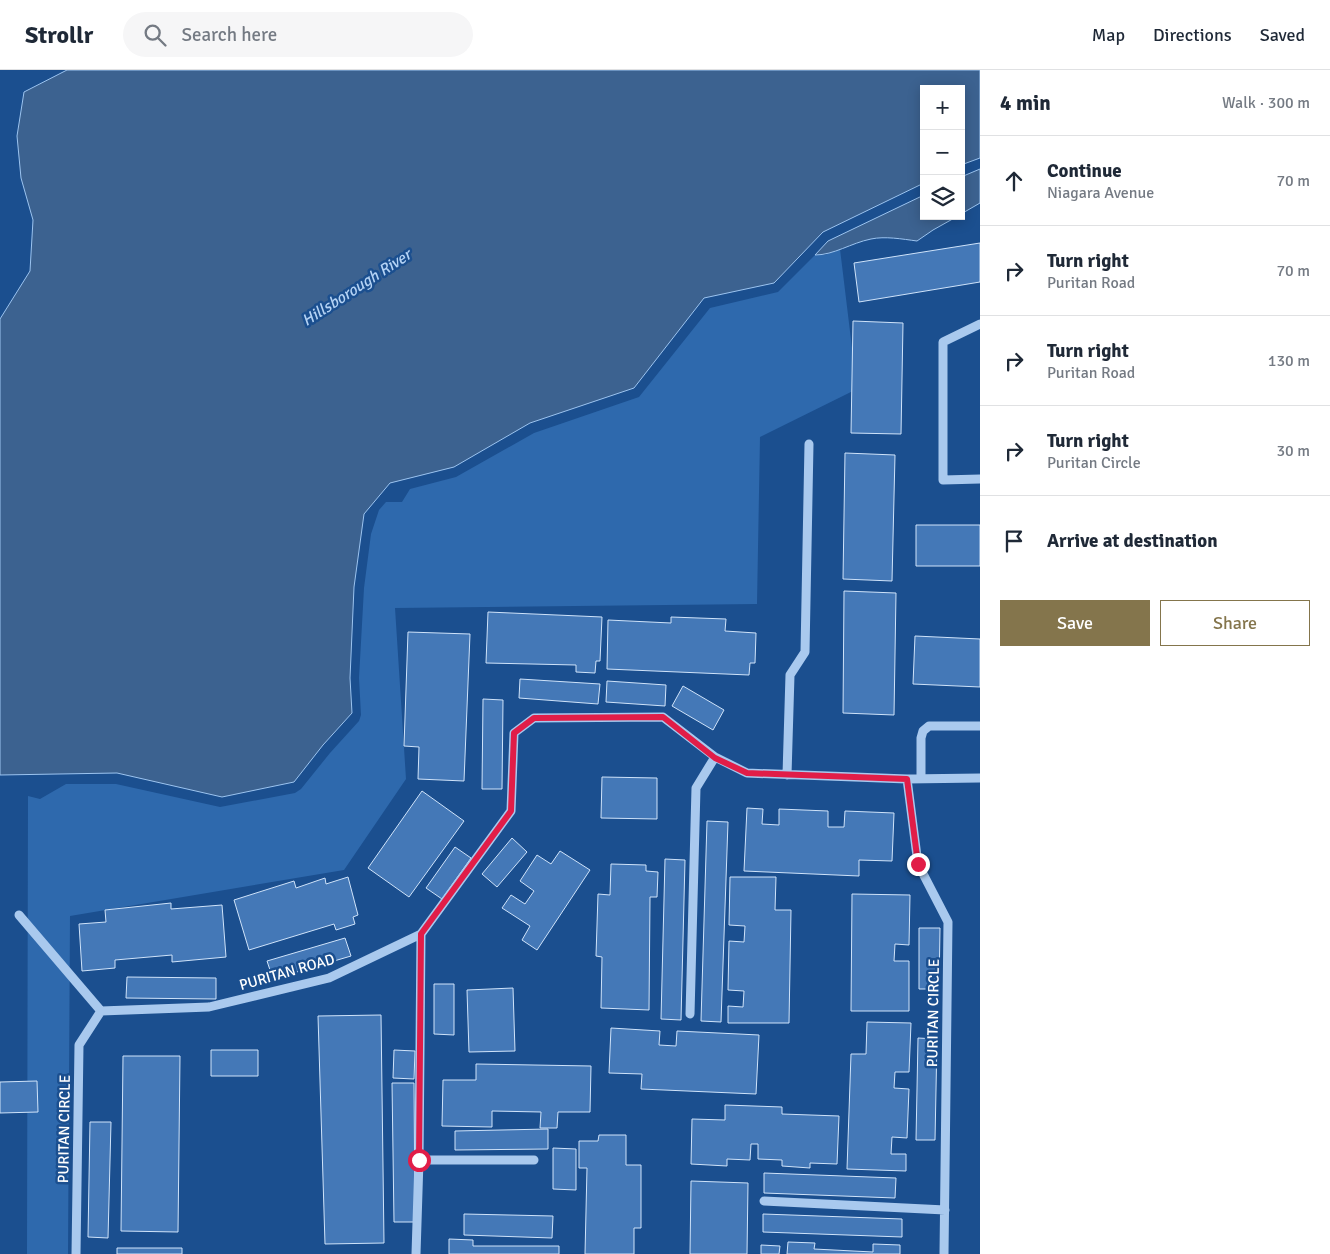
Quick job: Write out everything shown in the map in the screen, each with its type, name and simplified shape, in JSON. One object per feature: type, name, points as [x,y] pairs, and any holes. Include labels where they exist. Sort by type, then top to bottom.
[{"type":"street","points":[[980,324],[943,342],[943,480],[980,479]]},
{"type":"street","points":[[787,774],[790,675],[805,652],[809,444]]},
{"type":"street","name":"PURITAN ROAD","points":[[101,1011],[209,1007],[302,985],[329,978],[421,934],[511,811],[514,733],[534,718],[663,717],[715,758],[747,773],[907,779],[980,778]]},
{"type":"street","points":[[921,779],[921,738],[923,731],[929,726],[980,726]]},
{"type":"street","points":[[690,1014],[696,788],[715,758]]},
{"type":"street","name":"PURITAN CIRCLE","points":[[907,779],[918,864],[948,922],[944,1254]]},
{"type":"street","points":[[19,915],[101,1011]]},
{"type":"street","points":[[416,1254],[419,1160],[421,934]]},
{"type":"street","name":"PURITAN CIRCLE","points":[[76,1254],[79,1045],[101,1011]]},
{"type":"street","points":[[419,1160],[534,1160]]},
{"type":"street","points":[[764,1201],[945,1210]]},
{"type":"shaded area","points":[[840,249],[857,389],[760,437],[757,604],[395,608],[406,779],[344,870],[70,916],[68,1254],[27,1254],[28,796],[40,799],[66,784],[116,784],[220,807],[295,793],[301,789],[359,721],[361,715],[359,678],[364,588],[371,534],[379,510],[386,502],[402,502],[410,489],[456,477],[534,433],[639,397],[710,308],[778,292],[815,255],[825,255]]},
{"type":"water","name":"Hillsborough River","points":[[67,70],[980,70],[980,158],[965,164],[965,85],[920,85],[920,185],[823,232],[774,283],[704,298],[634,388],[530,423],[454,467],[390,483],[364,514],[354,587],[350,678],[352,713],[323,745],[294,782],[222,797],[117,773],[0,775],[0,319],[30,271],[33,220],[21,178],[17,136],[24,92]]},
{"type":"water","points":[[980,169],[980,203],[965,212],[965,175]]},
{"type":"water","points":[[920,197],[920,220],[951,220],[917,241],[876,238],[829,253],[815,255],[828,241]]},
{"type":"building","points":[[980,243],[980,282],[859,302],[854,263]]},
{"type":"building","points":[[853,321],[903,323],[901,434],[851,433]]},
{"type":"building","points":[[845,453],[895,455],[892,581],[843,579]]},
{"type":"building","points":[[916,525],[980,525],[980,566],[916,566]]},
{"type":"building","points":[[844,591],[896,593],[894,715],[843,713]]},
{"type":"building","points":[[488,612],[602,617],[600,661],[596,661],[595,673],[576,672],[576,665],[486,663]]},
{"type":"building","points":[[671,617],[726,619],[725,631],[756,633],[755,663],[750,663],[749,675],[607,669],[608,620],[671,623]]},
{"type":"building","points":[[408,632],[470,634],[464,781],[418,779],[419,747],[404,746]]},
{"type":"building","points":[[915,636],[980,639],[980,687],[913,684]]},
{"type":"building","points":[[520,679],[600,684],[598,704],[519,698]]},
{"type":"building","points":[[607,681],[666,685],[665,706],[606,702]]},
{"type":"building","points":[[683,686],[724,710],[713,730],[672,706]]},
{"type":"building","points":[[483,699],[503,700],[502,789],[482,789]]},
{"type":"building","points":[[602,777],[657,778],[657,819],[601,818]]},
{"type":"building","points":[[422,791],[464,821],[409,897],[368,868]]},
{"type":"building","points":[[747,808],[763,809],[762,824],[779,825],[779,809],[828,811],[828,827],[844,827],[845,811],[894,813],[892,861],[859,860],[859,876],[744,871]]},
{"type":"building","points":[[707,821],[728,822],[721,1022],[701,1021]]},
{"type":"building","points":[[512,838],[527,852],[497,887],[482,874]]},
{"type":"building","points":[[455,847],[471,858],[442,899],[426,888]]},
{"type":"building","points":[[560,851],[590,870],[537,950],[522,940],[530,926],[502,908],[511,895],[525,904],[534,891],[520,881],[537,855],[551,864]]},
{"type":"building","points":[[665,859],[685,860],[681,1020],[661,1019]]},
{"type":"building","points":[[611,864],[646,865],[646,871],[658,872],[657,897],[650,897],[649,1010],[601,1008],[602,957],[596,956],[598,894],[610,895]]},
{"type":"building","points":[[348,877],[358,915],[353,917],[355,924],[336,930],[334,924],[249,950],[234,900],[294,881],[296,888],[325,878],[326,884]]},
{"type":"building","points":[[730,877],[776,877],[775,910],[791,910],[789,1023],[728,1023],[728,1006],[743,1007],[744,991],[728,990],[729,941],[744,942],[745,926],[729,925]]},
{"type":"building","points":[[852,894],[910,895],[909,945],[895,944],[894,961],[909,961],[909,1011],[851,1011]]},
{"type":"building","points":[[171,903],[171,909],[222,905],[226,957],[172,962],[172,955],[115,960],[115,968],[82,971],[79,924],[106,922],[105,910]]},
{"type":"building","points":[[919,928],[940,928],[939,989],[919,989]]},
{"type":"building","points":[[345,938],[351,956],[273,979],[267,961]]},
{"type":"building","points":[[127,977],[216,978],[216,999],[126,998]]},
{"type":"building","points":[[434,984],[454,984],[454,1035],[434,1034]]},
{"type":"building","points":[[513,988],[515,1051],[469,1052],[467,990]]},
{"type":"building","points":[[381,1015],[384,1243],[325,1244],[318,1016]]},
{"type":"building","points":[[867,1022],[911,1023],[909,1072],[895,1072],[894,1088],[909,1089],[907,1138],[892,1137],[891,1154],[906,1154],[906,1171],[847,1169],[851,1054],[866,1054]]},
{"type":"building","points":[[611,1028],[660,1031],[659,1045],[676,1046],[677,1031],[759,1035],[756,1094],[641,1089],[642,1074],[609,1073]]},
{"type":"building","points":[[918,1038],[937,1039],[935,1140],[916,1140]]},
{"type":"building","points":[[211,1050],[258,1050],[258,1076],[211,1076]]},
{"type":"building","points":[[394,1050],[415,1051],[414,1079],[393,1078]]},
{"type":"building","points":[[123,1056],[180,1056],[178,1232],[121,1231]]},
{"type":"building","points":[[476,1064],[591,1066],[590,1112],[558,1112],[557,1128],[540,1128],[541,1112],[492,1111],[492,1127],[442,1126],[443,1080],[476,1080]]},
{"type":"building","points":[[37,1081],[38,1112],[0,1113],[0,1082]]},
{"type":"building","points":[[392,1083],[414,1083],[415,1222],[394,1222]]},
{"type":"building","points":[[725,1105],[782,1107],[782,1114],[839,1116],[837,1164],[810,1163],[810,1168],[782,1166],[782,1160],[758,1159],[758,1144],[751,1144],[750,1160],[727,1159],[727,1166],[691,1164],[692,1119],[725,1120]]},
{"type":"building","points":[[90,1122],[111,1122],[108,1238],[88,1237]]},
{"type":"building","points":[[548,1129],[548,1149],[455,1150],[455,1131]]},
{"type":"building","points":[[599,1135],[626,1135],[626,1165],[641,1165],[641,1228],[634,1228],[634,1254],[585,1254],[587,1168],[579,1168],[579,1141],[598,1141]]},
{"type":"building","points":[[553,1148],[576,1149],[576,1190],[553,1189]]},
{"type":"building","points":[[764,1173],[896,1178],[895,1198],[764,1193]]},
{"type":"building","points":[[691,1181],[748,1183],[747,1254],[690,1254]]},
{"type":"building","points":[[464,1214],[553,1216],[552,1238],[464,1235]]},
{"type":"building","points":[[763,1214],[902,1219],[902,1237],[763,1232]]},
{"type":"building","points":[[449,1239],[473,1240],[473,1246],[559,1246],[559,1254],[449,1254]]},
{"type":"building","points":[[788,1242],[815,1243],[814,1249],[873,1252],[873,1244],[900,1245],[900,1254],[787,1254]]},
{"type":"building","points":[[761,1245],[780,1246],[779,1254],[761,1254]]},
{"type":"building","points":[[117,1248],[182,1248],[182,1254],[117,1254]]},
{"type":"route","points":[[419,1160],[421,934],[511,811],[514,733],[534,718],[663,717],[715,758],[747,773],[907,779],[918,864]]}]
